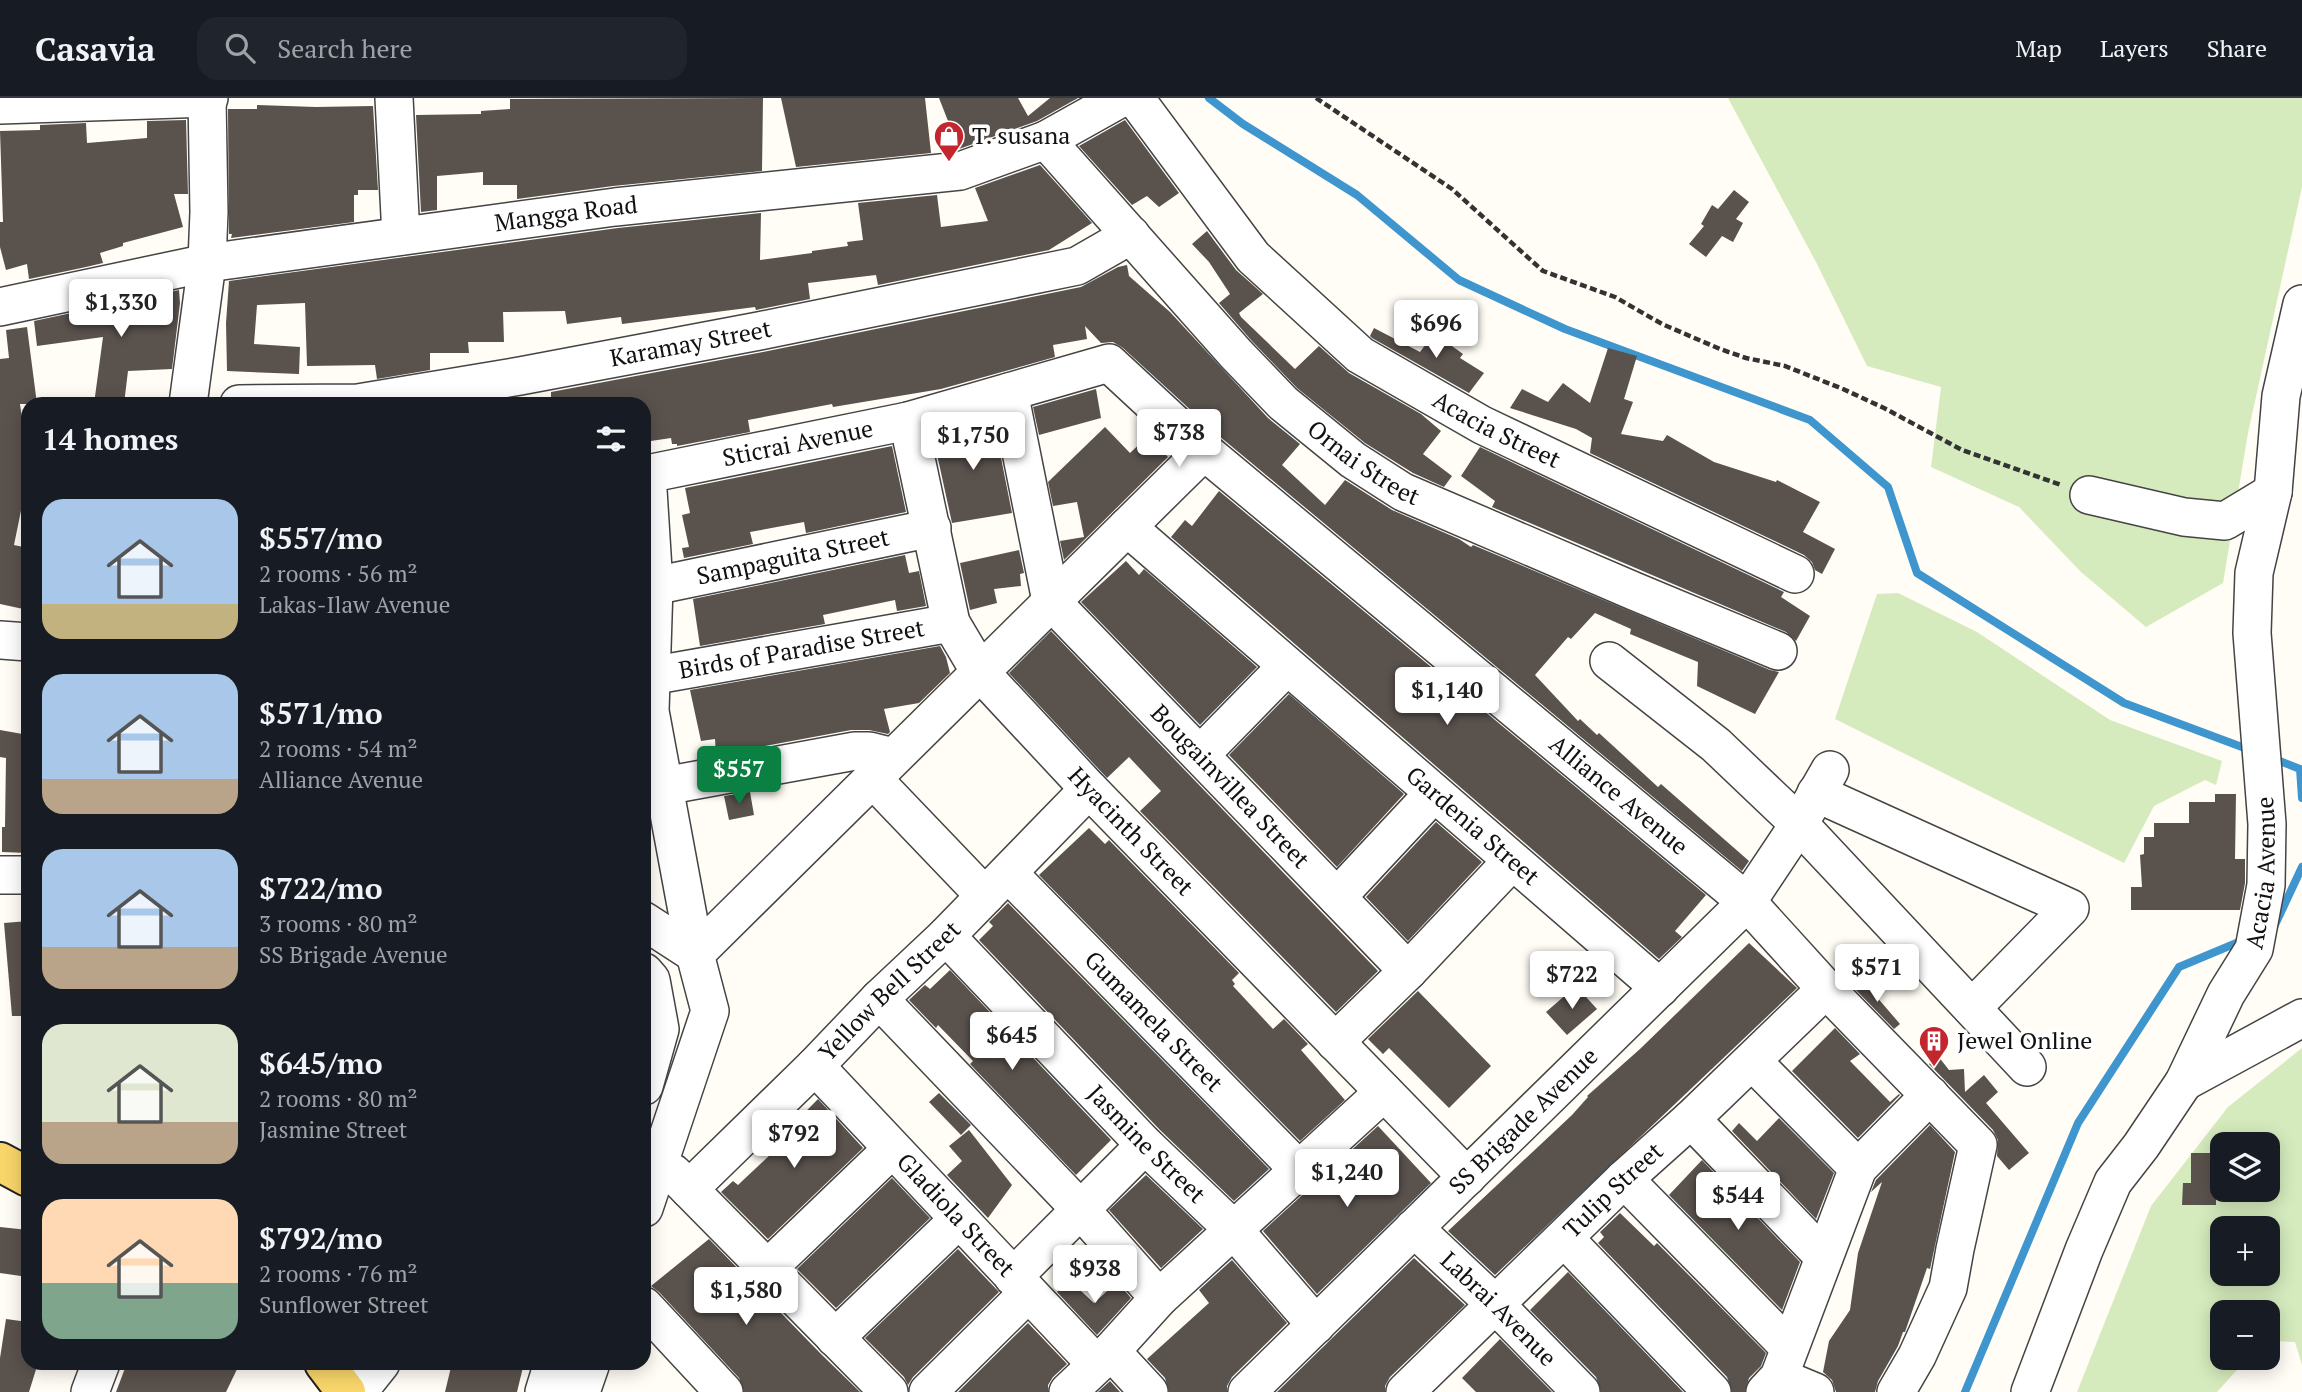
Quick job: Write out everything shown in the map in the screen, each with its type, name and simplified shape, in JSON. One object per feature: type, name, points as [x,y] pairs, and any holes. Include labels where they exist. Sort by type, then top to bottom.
[{"type":"main road","points":[[0,1162],[21,1173]]},
{"type":"main road","points":[[329,1370],[346,1392]]},
{"type":"street","points":[[4,102],[208,98],[207,263],[189,397]]},
{"type":"street","points":[[394,98],[401,236]]},
{"type":"street","name":"Mangga Road","points":[[0,306],[207,263],[615,207],[960,171],[1046,140],[1121,98]]},
{"type":"street","name":"Acacia Street","points":[[1135,98],[1253,257],[1360,355],[1482,425],[1795,574]]},
{"type":"street","name":"Ornai Street","points":[[1046,140],[1236,354],[1283,403],[1353,460],[1403,492],[1778,651]]},
{"type":"street","name":"Karamay Street","points":[[433,397],[521,390],[759,331],[1077,266],[1130,235]]},
{"type":"street","name":"Acacia Avenue","points":[[2030,1392],[2113,1182],[2184,1082],[2226,994],[2254,949],[2266,885],[2267,824],[2252,633],[2254,573],[2287,500],[2281,396],[2302,304]]},
{"type":"street","name":"Sticrai Avenue","points":[[651,473],[908,421],[1109,363]]},
{"type":"street","name":"Alliance Avenue","points":[[1109,363],[1204,451],[1747,902],[1826,989],[1978,1145],[1948,1288],[1917,1356],[1896,1392]]},
{"type":"street","points":[[1009,392],[1051,601]]},
{"type":"street","name":"Hyacinth Street","points":[[908,421],[951,623],[980,672],[1089,789],[1466,1177]]},
{"type":"street","points":[[695,954],[1204,451]]},
{"type":"street","points":[[2090,495],[2184,517],[2225,521],[2287,500]]},
{"type":"street","name":"Gardenia Street","points":[[1127,527],[1660,988]]},
{"type":"street","name":"Sampaguita Street","points":[[651,602],[932,528]]},
{"type":"street","name":"Bougainvillea Street","points":[[1051,601],[1408,971]]},
{"type":"street","name":"Birds of Paradise Street","points":[[651,699],[951,623]]},
{"type":"street","points":[[0,640],[21,642]]},
{"type":"street","points":[[1609,661],[1716,745],[1815,796],[2070,908],[1972,1008]]},
{"type":"street","points":[[1200,755],[1287,666]]},
{"type":"street","points":[[651,716],[695,954],[710,1011],[651,1187]]},
{"type":"street","points":[[664,786],[855,751],[869,751],[883,767]]},
{"type":"street","name":"Gumamela Street","points":[[883,767],[997,884],[1300,1171]]},
{"type":"street","name":"Yellow Bell Street","points":[[688,1189],[946,936],[1089,789]]},
{"type":"street","points":[[1337,897],[1434,793]]},
{"type":"street","points":[[1815,796],[1972,1008],[2027,1067]]},
{"type":"street","name":"SS Brigade Avenue","points":[[1247,1392],[1747,902],[1815,796]]},
{"type":"street","points":[[1335,1042],[1408,971],[1512,861]]},
{"type":"street","points":[[0,875],[21,875]]},
{"type":"street","points":[[651,926],[695,954]]},
{"type":"street","name":"Jasmine Street","points":[[946,936],[1145,1145],[1233,1229],[1316,1325]]},
{"type":"street","points":[[651,980],[660,1029],[651,1061]]},
{"type":"street","name":"Tulip Street","points":[[1405,1392],[1624,1179],[1691,1119],[1826,989]]},
{"type":"street","points":[[879,999],[1081,1210],[1158,1298]]},
{"type":"street","points":[[2184,1082],[2302,1018]]},
{"type":"street","points":[[1752,1061],[1858,1168]]},
{"type":"street","name":"Gladiola Street","points":[[815,1066],[1020,1285],[1103,1357],[1149,1392]]},
{"type":"street","points":[[1068,1392],[1158,1298],[1384,1093]]},
{"type":"street","points":[[1778,1372],[1858,1168],[1930,1095]]},
{"type":"street","points":[[1691,1119],[1824,1257]]},
{"type":"street","points":[[928,1392],[1081,1210],[1145,1145]]},
{"type":"street","points":[[767,1269],[891,1150]]},
{"type":"street","points":[[660,1159],[889,1392]]},
{"type":"street","points":[[1624,1179],[1778,1372],[1815,1392]]},
{"type":"street","points":[[835,1338],[959,1219]]},
{"type":"street","name":"Labrai Avenue","points":[[1414,1228],[1495,1304],[1564,1386]]},
{"type":"street","points":[[1564,1238],[1712,1392]]},
{"type":"street","points":[[651,1314],[724,1392]]},
{"type":"street","points":[[90,1392],[99,1370]]},
{"type":"street","points":[[358,1392],[375,1370]]},
{"type":"street","points":[[544,1392],[552,1370]]},
{"type":"street","points":[[581,1392],[589,1370]]},
{"type":"path","points":[[1315,98],[1452,189],[1543,271],[1615,298],[1662,324],[1720,349],[1746,358],[1785,366],[1843,389],[1962,450],[2090,495]]},
{"type":"green space","points":[[1728,98],[2302,98],[2302,187],[2248,433],[2223,583],[2146,627],[2081,572],[2019,507],[1931,467],[1941,387],[1867,366],[1817,264]]},
{"type":"green space","points":[[1898,593],[1977,632],[2110,720],[2222,761],[2216,785],[2205,780],[2154,806],[2124,863],[1835,719],[1877,594]]},
{"type":"green space","points":[[2302,1048],[2302,1365],[2295,1342],[2280,1341],[2280,1300],[2210,1300],[2210,1370],[2237,1370],[2217,1392],[2077,1392],[2151,1206],[2228,1107]]},
{"type":"building","points":[[763,98],[762,171],[517,199],[517,185],[483,185],[483,172],[437,176],[437,210],[421,212],[416,115],[481,114],[481,111],[510,109],[510,99]]},
{"type":"building","points":[[781,98],[925,98],[931,153],[796,167]]},
{"type":"building","points":[[939,98],[1018,98],[1028,116],[1050,98],[1078,98],[1037,121],[959,149]]},
{"type":"building","points":[[257,105],[373,106],[378,190],[358,190],[358,195],[354,195],[354,222],[231,238],[228,109],[257,109]]},
{"type":"building","points":[[186,120],[188,194],[174,194],[183,227],[123,243],[123,246],[100,253],[103,263],[29,279],[27,264],[6,270],[0,247],[0,222],[3,222],[0,131],[40,130],[40,125],[86,123],[87,143],[147,138],[147,121]]},
{"type":"building","points":[[1125,120],[1179,193],[1159,207],[1147,196],[1132,205],[1079,146]]},
{"type":"building","points":[[1040,165],[1092,223],[1049,250],[878,285],[876,275],[808,283],[810,299],[756,310],[755,307],[622,324],[621,317],[567,324],[565,311],[503,312],[504,342],[468,342],[469,353],[430,353],[430,370],[377,379],[375,365],[307,366],[305,303],[257,305],[254,344],[300,347],[299,374],[227,371],[229,281],[618,228],[761,213],[760,260],[812,253],[848,246],[847,242],[863,240],[858,203],[937,195],[941,227],[988,221],[975,188]]},
{"type":"building","points":[[1734,190],[1749,202],[1736,219],[1743,223],[1733,242],[1722,236],[1706,257],[1689,244],[1704,226],[1701,224],[1712,205],[1718,209]]},
{"type":"building","points":[[1207,231],[1236,270],[1263,294],[1239,313],[1241,317],[1295,369],[1319,346],[1349,373],[1421,414],[1441,431],[1423,454],[1452,476],[1444,487],[1413,473],[1365,443],[1297,388],[1251,340],[1219,303],[1230,294],[1209,262],[1192,244]]},
{"type":"building","points":[[1127,265],[1129,276],[1170,312],[1268,418],[1300,444],[1282,465],[1325,505],[1345,480],[1392,510],[1459,539],[1471,547],[1473,545],[1779,672],[1755,714],[1697,686],[1698,662],[1630,634],[1631,629],[1595,613],[1571,639],[1568,637],[1535,675],[1578,721],[1580,719],[1597,735],[1599,733],[1658,787],[1661,784],[1749,861],[1742,871],[1218,435],[1123,348],[1113,342],[1101,343],[1085,326],[1087,339],[1053,345],[1055,357],[941,389],[833,407],[832,404],[748,420],[750,432],[677,446],[672,444],[671,438],[651,441],[651,397],[551,397],[551,392],[1081,287]]},
{"type":"building","points":[[179,290],[180,303],[172,369],[128,371],[125,397],[95,397],[103,337],[37,346],[34,321]]},
{"type":"building","points":[[27,327],[36,397],[21,397],[20,404],[21,511],[14,545],[21,546],[21,608],[0,604],[0,359],[9,358],[6,330]]},
{"type":"building","points":[[1374,328],[1420,352],[1434,333],[1463,354],[1460,358],[1484,373],[1469,393],[1372,338],[1370,336]]},
{"type":"building","points":[[1608,348],[1637,356],[1624,399],[1633,402],[1621,434],[1663,441],[1667,435],[1714,462],[1776,482],[1777,480],[1820,502],[1803,532],[1835,549],[1822,574],[1815,570],[1812,562],[1804,555],[1590,453],[1592,438],[1576,429],[1510,408],[1522,389],[1548,402],[1563,383],[1590,403]]},
{"type":"building","points":[[1096,389],[1101,418],[1039,435],[1033,407]]},
{"type":"building","points":[[993,418],[1012,513],[952,523],[933,436]]},
{"type":"building","points":[[1105,427],[1130,453],[1148,436],[1168,457],[1064,560],[1060,541],[1084,537],[1077,502],[1053,506],[1048,482]]},
{"type":"building","points":[[892,446],[906,512],[806,533],[804,522],[750,532],[753,544],[684,558],[682,548],[689,547],[682,515],[690,513],[685,488]]},
{"type":"building","points":[[1480,447],[1784,592],[1781,597],[1810,616],[1796,641],[1786,632],[1492,507],[1495,501],[1461,476]]},
{"type":"building","points":[[1219,491],[1706,895],[1675,931],[1682,937],[1659,959],[1171,537],[1185,520],[1192,526]]},
{"type":"building","points":[[1019,550],[1024,573],[1020,574],[1021,586],[994,589],[997,603],[970,610],[960,563]]},
{"type":"building","points":[[905,555],[909,573],[919,571],[926,606],[897,611],[895,600],[823,615],[825,624],[700,646],[693,599]]},
{"type":"building","points":[[1126,561],[1139,575],[1144,569],[1257,667],[1200,725],[1081,602]]},
{"type":"building","points":[[1051,631],[1378,971],[1336,1012],[1140,811],[1161,791],[1129,757],[1107,778],[1009,673]]},
{"type":"building","points":[[940,646],[950,673],[919,703],[884,709],[890,732],[888,734],[851,730],[716,755],[715,739],[701,741],[690,690]]},
{"type":"building","points":[[1289,694],[1404,794],[1337,867],[1229,755]]},
{"type":"building","points":[[0,730],[21,734],[21,853],[2,852],[6,758],[0,757]]},
{"type":"building","points":[[750,792],[754,815],[729,820],[724,796]]},
{"type":"building","points":[[2215,794],[2236,794],[2235,859],[2245,859],[2245,883],[2240,910],[2131,910],[2131,887],[2142,887],[2140,855],[2144,854],[2144,837],[2154,837],[2154,823],[2189,823],[2189,802],[2215,802]]},
{"type":"building","points":[[1436,822],[1482,862],[1408,941],[1366,897]]},
{"type":"building","points":[[1089,828],[1105,844],[1109,840],[1239,973],[1232,980],[1235,984],[1233,986],[1273,1029],[1284,1019],[1308,1044],[1301,1050],[1345,1100],[1300,1141],[1039,875]]},
{"type":"building","points":[[1008,903],[1269,1169],[1234,1201],[1160,1130],[979,940],[993,926],[989,922]]},
{"type":"building","points":[[21,922],[21,1016],[12,1016],[4,923]]},
{"type":"building","points":[[1749,943],[1797,988],[1495,1275],[1448,1231]]},
{"type":"building","points":[[950,970],[1111,1140],[1076,1175],[970,1064],[973,1061],[909,1000],[925,985],[930,989]]},
{"type":"building","points":[[1863,981],[1900,1024],[1894,1029],[1855,989]]},
{"type":"building","points":[[1576,986],[1597,1009],[1567,1035],[1546,1012]]},
{"type":"building","points":[[1418,991],[1491,1066],[1449,1108],[1389,1048],[1383,1054],[1368,1039]]},
{"type":"building","points":[[1835,1028],[1860,1054],[1850,1061],[1890,1102],[1900,1095],[1858,1138],[1792,1071]]},
{"type":"building","points":[[1938,1056],[1949,1070],[1964,1069],[1965,1092],[1984,1075],[1998,1092],[1986,1103],[2029,1153],[2009,1170],[1997,1156],[1998,1140],[1993,1130],[1929,1064]]},
{"type":"building","points":[[939,1093],[971,1125],[961,1135],[929,1102]]},
{"type":"building","points":[[818,1099],[863,1148],[768,1239],[721,1192],[733,1181],[738,1185],[772,1153],[769,1149]]},
{"type":"building","points":[[1779,1118],[1834,1173],[1816,1219],[1732,1131],[1739,1123],[1757,1141]]},
{"type":"building","points":[[1930,1125],[1955,1152],[1930,1269],[1927,1268],[1905,1332],[1878,1381],[1875,1392],[1836,1392],[1832,1380],[1823,1372],[1829,1341],[1850,1310],[1858,1253],[1882,1182],[1871,1192],[1876,1180]]},
{"type":"building","points":[[1378,1126],[1431,1183],[1317,1294],[1263,1231]]},
{"type":"building","points":[[969,1130],[1012,1185],[988,1218],[947,1175],[962,1161],[949,1146]]},
{"type":"building","points":[[2191,1153],[2210,1153],[2210,1202],[2216,1202],[2216,1205],[2182,1205],[2183,1183],[2191,1183]]},
{"type":"building","points":[[1702,1160],[1800,1262],[1782,1310],[1669,1195]]},
{"type":"building","points":[[1146,1175],[1203,1229],[1161,1268],[1109,1210]]},
{"type":"building","points":[[892,1178],[930,1218],[836,1308],[797,1269]]},
{"type":"building","points":[[1620,1213],[1654,1246],[1657,1243],[1766,1353],[1761,1366],[1749,1378],[1745,1392],[1732,1392],[1727,1377],[1598,1243],[1604,1237],[1600,1232]]},
{"type":"building","points":[[0,1227],[21,1229],[21,1276],[0,1273]]},
{"type":"building","points":[[709,1239],[860,1392],[744,1392],[739,1378],[651,1286]]},
{"type":"building","points":[[958,1249],[999,1292],[908,1385],[904,1377],[865,1338]]},
{"type":"building","points":[[1414,1258],[1465,1305],[1390,1377],[1385,1392],[1277,1392]]},
{"type":"building","points":[[1232,1260],[1287,1323],[1232,1377],[1227,1392],[1169,1392],[1165,1378],[1147,1359],[1209,1303],[1199,1290]]},
{"type":"building","points":[[1568,1272],[1683,1392],[1601,1392],[1596,1377],[1530,1310]]},
{"type":"building","points":[[1068,1279],[1094,1303],[1117,1282],[1131,1298],[1097,1335],[1057,1292]]},
{"type":"building","points":[[6,1319],[21,1321],[21,1370],[36,1370],[29,1392],[0,1392],[0,1358]]},
{"type":"building","points":[[1028,1323],[1067,1364],[1053,1377],[1048,1385],[1048,1392],[958,1392]]},
{"type":"building","points":[[1500,1339],[1552,1392],[1476,1392],[1462,1378]]},
{"type":"building","points":[[124,1370],[237,1370],[226,1392],[116,1392]]},
{"type":"building","points":[[450,1370],[522,1370],[517,1392],[445,1392]]},
{"type":"building","points":[[1110,1381],[1120,1392],[1098,1392]]},
{"type":"waterway","points":[[1209,98],[1243,124],[1357,195],[1459,280],[1565,329],[1810,420],[1888,487],[1917,573],[2124,703],[2250,750]]},
{"type":"waterway","points":[[2272,758],[2300,769],[2302,798]]},
{"type":"waterway","points":[[2274,927],[2302,867]]},
{"type":"waterway","points":[[1965,1392],[2078,1123],[2179,967],[2246,939]]},
{"type":"place","name":"T. susana","points":[[949,163]]},
{"type":"place","name":"Jewel Online","points":[[1934,1068]]}]
